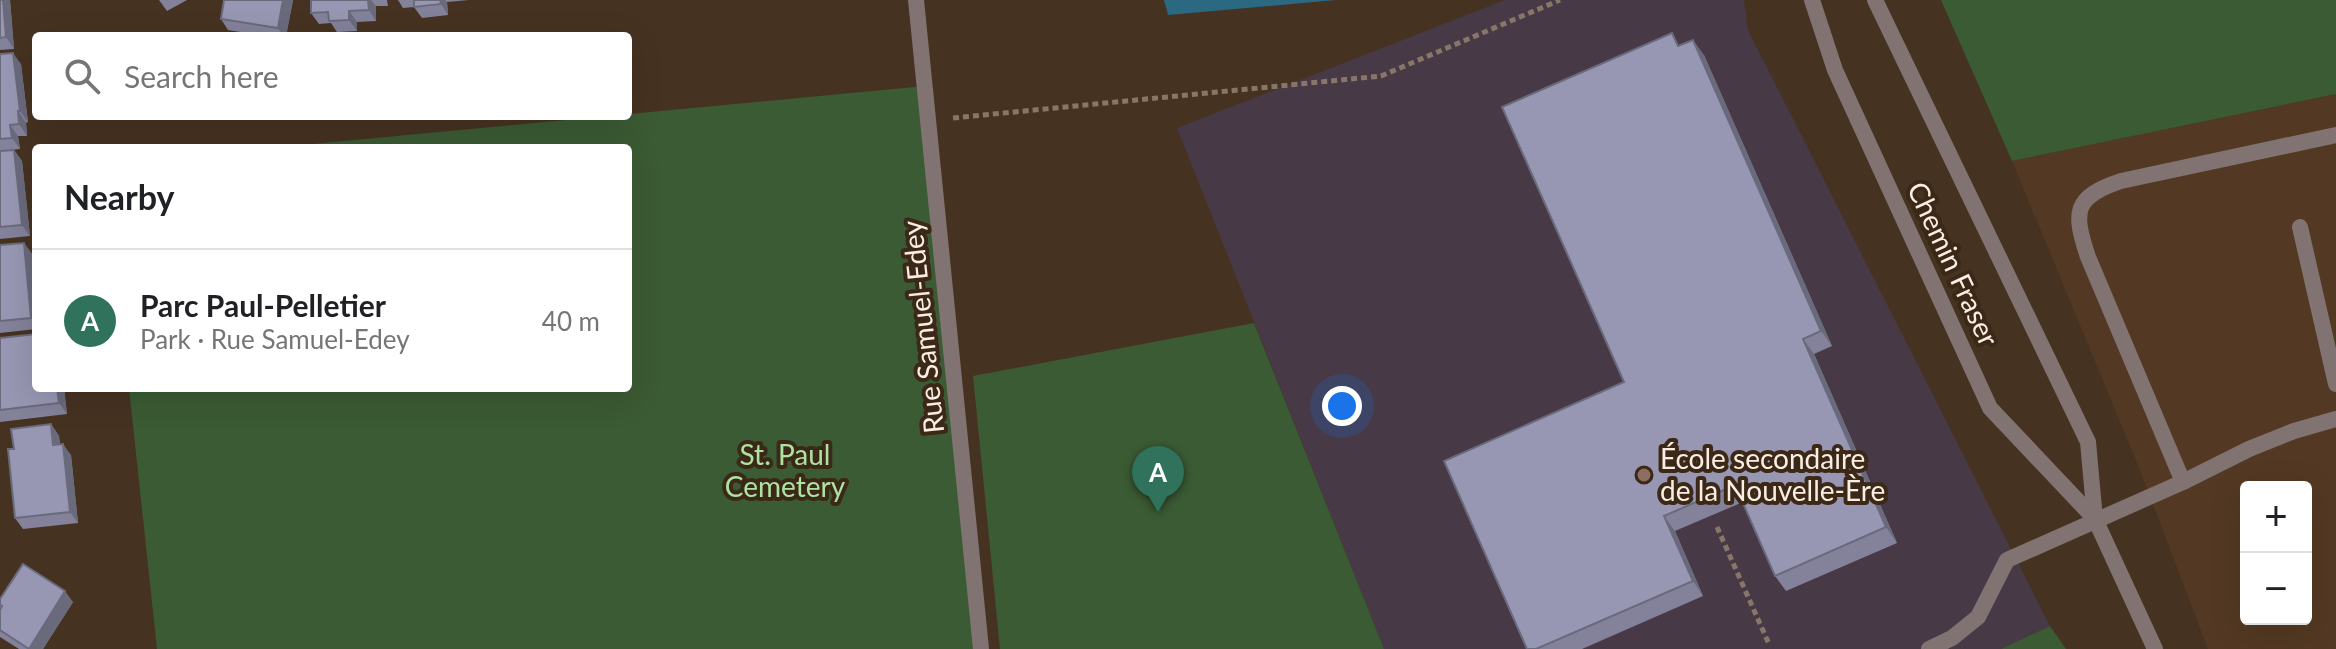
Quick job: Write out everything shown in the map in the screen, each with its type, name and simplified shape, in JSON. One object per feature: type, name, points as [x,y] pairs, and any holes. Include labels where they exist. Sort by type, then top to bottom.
[{"type":"street","name":"Rue Samuel-Edey","points":[[916,0],[981,649]]},
{"type":"street","name":"Chemin Fraser","points":[[1812,0],[1835,70],[1990,408],[2095,519],[2155,649]]},
{"type":"street","name":"Chemin Fraser","points":[[1875,0],[2088,442],[2095,519]]},
{"type":"street","points":[[2183,482],[2088,257],[2079,230],[2080,207],[2094,190],[2121,181],[2336,135]]},
{"type":"street","points":[[2300,227],[2336,384]]},
{"type":"street","points":[[1929,649],[1952,638],[1978,617],[2007,560],[2183,482],[2249,449],[2336,419]]},
{"type":"path","points":[[928,120],[1381,76],[1560,0]]},
{"type":"path","points":[[1717,527],[1769,644]]},
{"type":"shaded area","name":"École secondaire de la Nouvelle-Ère","points":[[1505,0],[1744,0],[1748,30],[2050,626],[2001,649],[1384,649],[1177,128]]},
{"type":"shaded area","points":[[2336,94],[2336,649],[2208,649],[2138,465],[2012,161]]},
{"type":"green space","points":[[1941,0],[2336,0],[2336,94],[2012,161]]},
{"type":"green space","name":"St. Paul Cemetery","points":[[925,86],[981,649],[157,649],[129,392],[632,392],[632,144],[312,144],[566,120],[632,120],[632,114]]},
{"type":"green space","points":[[1254,323],[1384,649],[1000,649],[973,376]]},
{"type":"green space","points":[[2050,626],[2066,649],[2001,649]]},
{"type":"water","points":[[1164,0],[1336,0],[1168,15]]},
{"type":"building","points":[[0,0],[3,0],[6,37],[0,38]]},
{"type":"building","points":[[224,0],[283,0],[278,28],[221,19]]},
{"type":"building","points":[[311,0],[368,0],[369,10],[349,11],[349,20],[329,21],[328,12],[311,13]]},
{"type":"building","points":[[414,0],[440,0],[441,4],[414,7]]},
{"type":"building","points":[[1672,33],[1678,46],[1693,40],[1821,331],[1803,339],[1886,527],[1775,576],[1735,485],[1664,516],[1693,581],[1536,649],[1527,649],[1444,461],[1624,382],[1502,107]]},
{"type":"building","points":[[13,53],[19,124],[10,125],[12,138],[0,139],[0,54]]},
{"type":"building","points":[[14,150],[22,225],[0,227],[0,151]]},
{"type":"building","points":[[24,243],[31,318],[0,321],[0,245]]},
{"type":"building","points":[[32,334],[32,392],[58,392],[59,403],[0,410],[0,338]]},
{"type":"building","points":[[51,424],[53,445],[63,444],[70,512],[15,518],[8,449],[14,449],[11,429]]},
{"type":"building","points":[[23,564],[65,591],[29,649],[0,630],[0,599]]},
{"type":"place","name":"École secondaire de la Nouvelle-Ère","points":[[1644,475]]},
{"type":"place","name":"Parc Paul-Pelletier","points":[[1158,512]]}]
